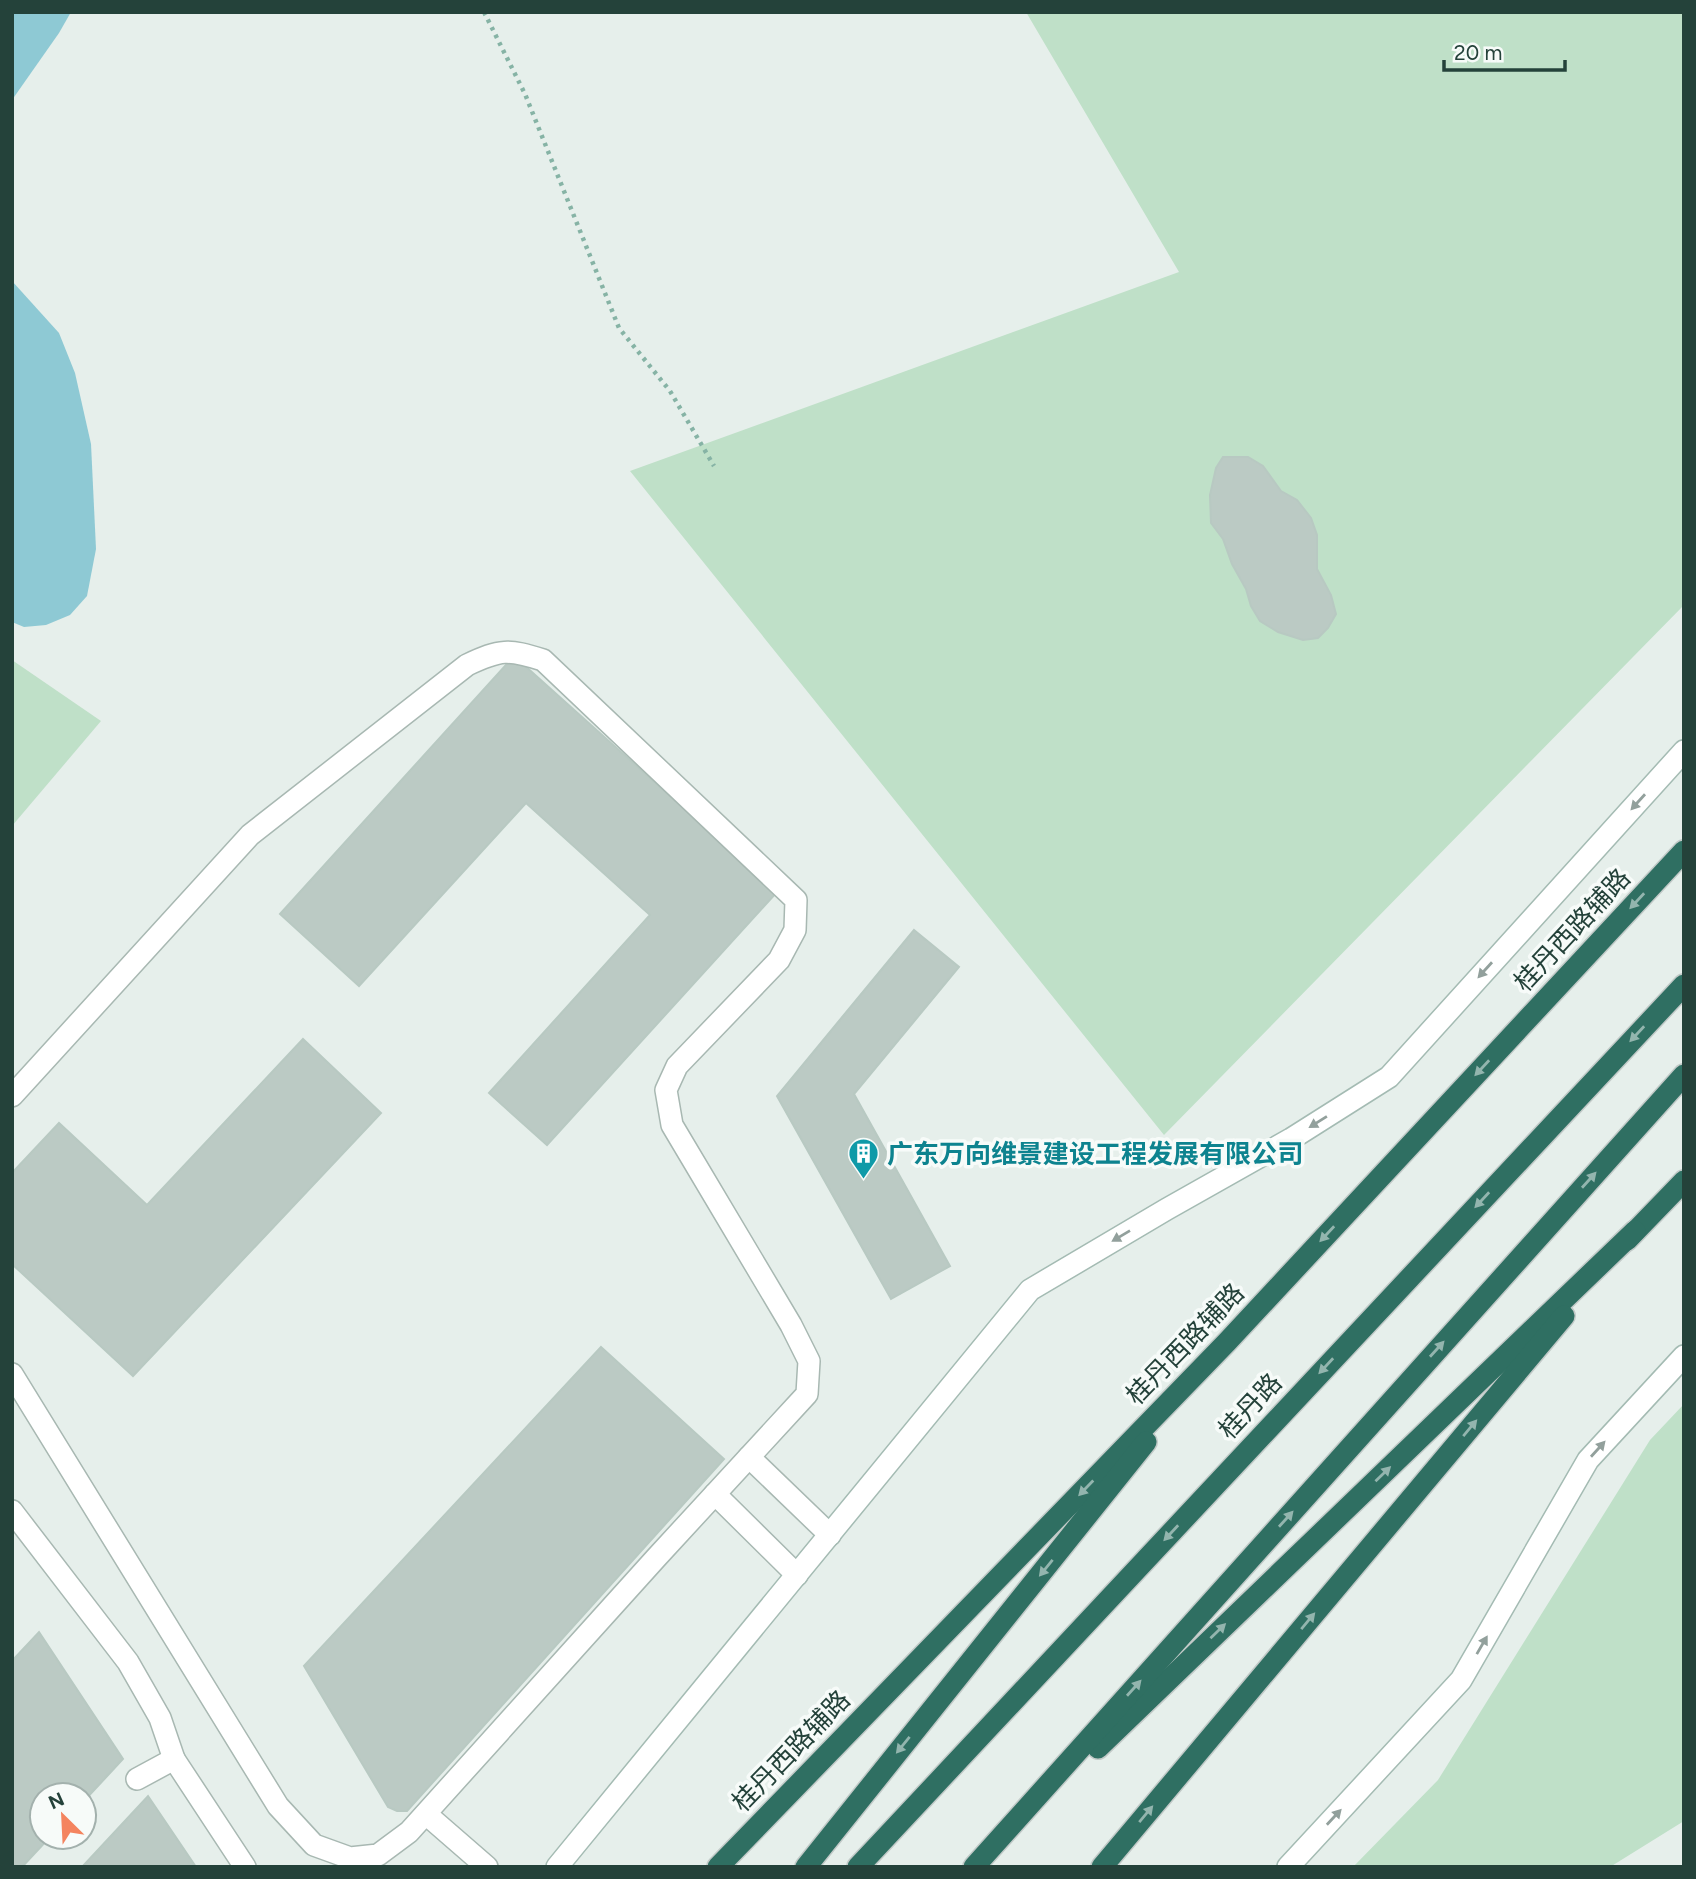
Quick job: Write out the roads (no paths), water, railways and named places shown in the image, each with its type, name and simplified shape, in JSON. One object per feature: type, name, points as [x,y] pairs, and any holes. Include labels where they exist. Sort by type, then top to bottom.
[{"type":"highway","name":"桂丹西路辅路","points":[[718,1867],[1227,1342],[1684,851]]},
{"type":"highway","name":"桂丹路","points":[[858,1867],[1684,985]]},
{"type":"highway","points":[[974,1866],[1684,1075]]},
{"type":"highway","points":[[974,1866],[1636,1231],[1684,1181]]},
{"type":"highway","points":[[1102,1867],[1636,1231]]},
{"type":"highway","points":[[806,1867],[1227,1342]]},
{"type":"street","points":[[12,1096],[250,835],[467,665],[490,654],[513,650],[543,660],[796,900],[796,930],[779,960],[677,1066],[666,1090],[672,1125],[791,1325],[809,1361],[807,1394],[426,1814],[409,1832],[378,1855],[350,1858],[314,1845],[278,1806],[12,1374]]},
{"type":"street","points":[[557,1867],[1030,1290],[1291,1139],[1389,1077],[1684,751]]},
{"type":"street","points":[[1288,1867],[1461,1681],[1588,1460],[1684,1356]]},
{"type":"street","points":[[749,1457],[830,1535]]},
{"type":"street","points":[[715,1494],[797,1575]]},
{"type":"street","points":[[12,1511],[128,1662],[160,1718],[174,1759],[245,1867]]},
{"type":"street","points":[[137,1779],[174,1759]]},
{"type":"street","points":[[426,1814],[487,1867]]},
{"type":"water","points":[[12,12],[71,12],[12,100]]},
{"type":"water","points":[[12,281],[59,333],[75,373],[91,444],[96,549],[87,596],[70,615],[46,625],[24,627],[12,622]]},
{"type":"place","name":"广东万向维景建设工程发展有限公司","points":[[864,1181]]}]
